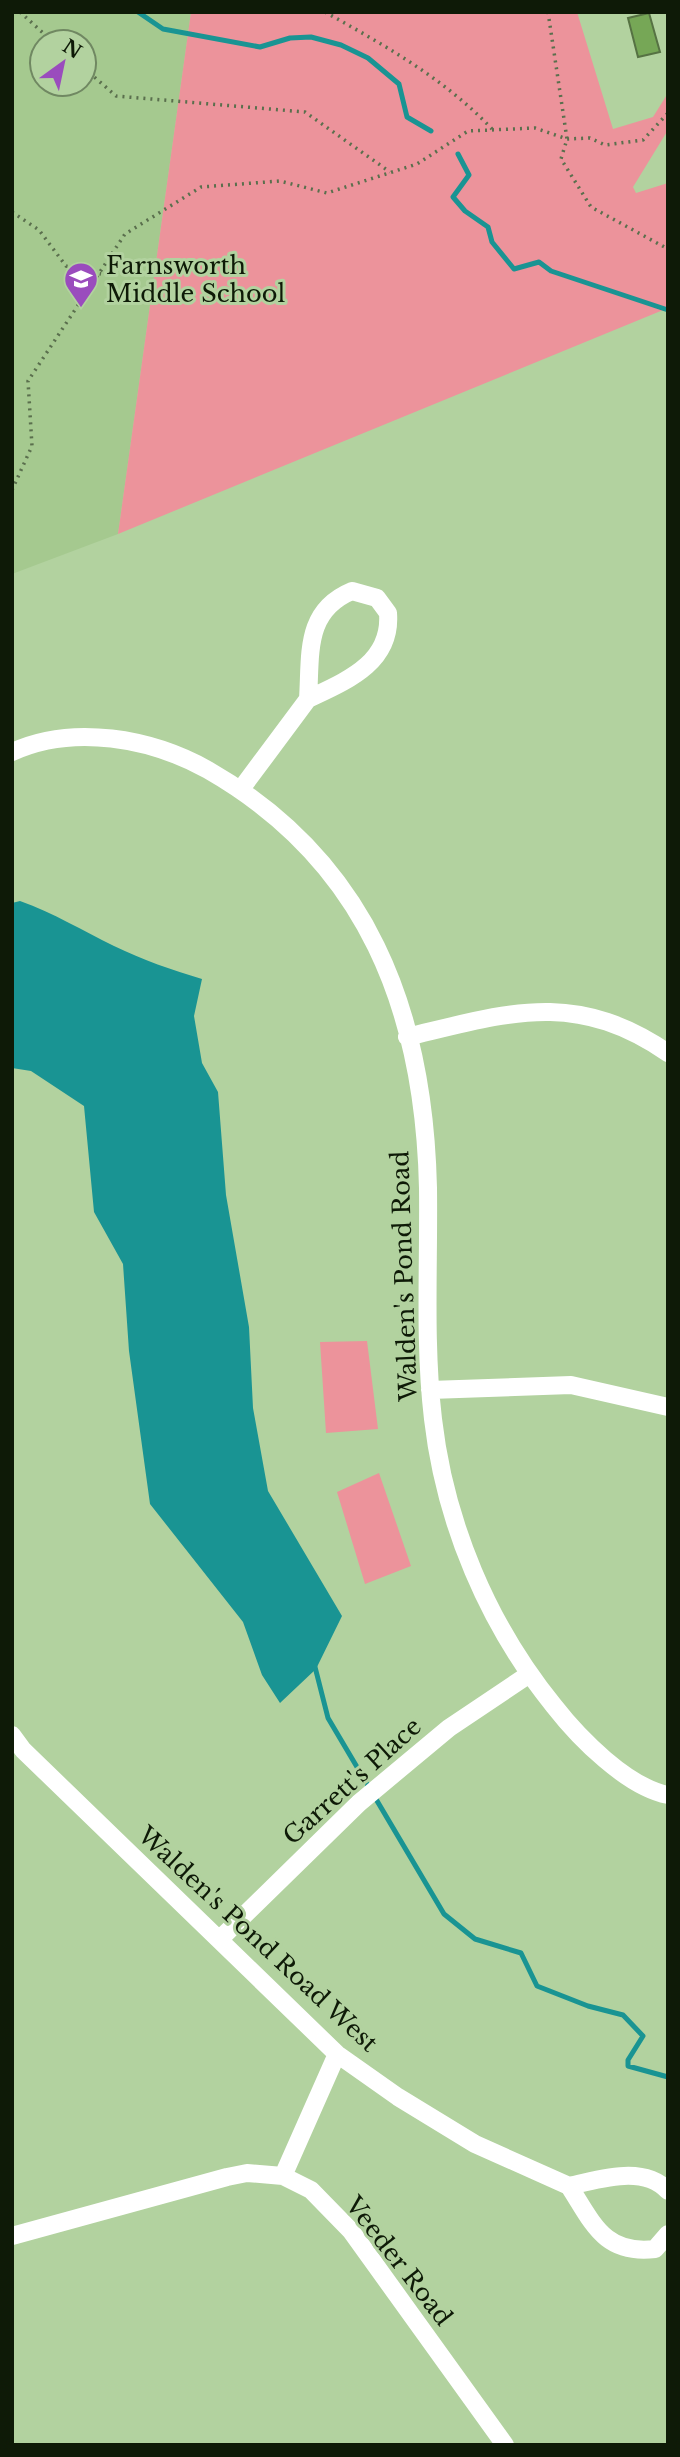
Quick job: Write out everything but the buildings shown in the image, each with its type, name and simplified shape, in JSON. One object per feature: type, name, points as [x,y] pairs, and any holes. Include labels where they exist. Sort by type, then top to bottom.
[{"type":"street","points":[[12,752],[43,742],[94,736],[128,740],[195,763],[241,789],[307,699],[353,678],[371,663],[386,640],[389,625],[388,613],[377,598],[352,591],[333,599],[322,612],[313,633],[307,699]]},
{"type":"street","name":"Walden's Pond Road","points":[[241,789],[295,832],[364,919],[382,956],[407,1037],[418,1090],[427,1176],[426,1337],[430,1390],[442,1471],[465,1551],[483,1594],[528,1675],[590,1745],[623,1773],[668,1795]]},
{"type":"street","points":[[407,1037],[516,1012],[540,1010],[591,1017],[641,1036],[668,1052]]},
{"type":"street","points":[[430,1390],[571,1385],[668,1407]]},
{"type":"street","name":"Garrett's Place","points":[[220,1938],[359,1803],[449,1728],[528,1675]]},
{"type":"street","name":"Walden's Pond Road West","points":[[12,1735],[18,1754],[220,1938],[337,2054],[398,2097],[475,2144],[569,2186]]},
{"type":"street","points":[[283,2176],[337,2054]]},
{"type":"street","name":"Veeder Road","points":[[12,2236],[227,2177],[247,2173],[283,2176],[311,2190],[351,2231],[505,2445]]},
{"type":"street","points":[[668,2190],[656,2180],[639,2176],[618,2176],[569,2186],[595,2226],[615,2245],[628,2250],[655,2249],[668,2234]]},
{"type":"path","points":[[20,12],[38,28]]},
{"type":"path","points":[[324,12],[413,64],[465,101],[492,130]]},
{"type":"path","points":[[548,12],[567,139],[561,159],[591,207],[668,248]]},
{"type":"path","points":[[98,80],[116,96],[305,112],[390,172]]},
{"type":"path","points":[[12,490],[32,446],[28,381],[125,234],[201,187],[280,181],[327,193],[417,164],[468,131],[535,128],[567,139],[590,138],[606,145],[643,140],[668,113]]},
{"type":"path","points":[[12,212],[39,230],[66,266],[101,274]]},
{"type":"shaded area","name":"Farnsworth Middle School","points":[[12,12],[191,12],[118,534],[12,574]]},
{"type":"shaded area","points":[[191,12],[577,12],[613,129],[653,117],[668,93],[668,130],[633,187],[636,193],[668,183],[668,308],[118,534]]},
{"type":"shaded area","points":[[367,1341],[378,1429],[326,1433],[320,1342]]},
{"type":"shaded area","points":[[379,1473],[411,1566],[365,1584],[337,1492]]},
{"type":"water","points":[[20,901],[136,956],[202,979],[194,1016],[202,1063],[218,1092],[226,1195],[249,1327],[253,1408],[268,1491],[342,1616],[316,1669],[280,1703],[262,1675],[243,1622],[150,1504],[129,1351],[123,1264],[94,1212],[84,1106],[31,1071],[12,1068],[12,903]]},
{"type":"waterway","points":[[138,12],[163,29],[260,47],[290,38],[311,37],[341,45],[368,58],[399,84],[407,117],[431,131]]},
{"type":"waterway","points":[[458,154],[469,175],[453,197],[465,211],[488,227],[492,242],[514,269],[539,262],[551,271],[668,310]]},
{"type":"waterway","points":[[314,1663],[328,1718],[444,1914],[475,1939],[521,1953],[537,1986],[588,2006],[623,2015],[643,2036],[628,2060],[628,2066],[668,2077]]},
{"type":"place","name":"Farnsworth Middle School","points":[[81,309]]}]
